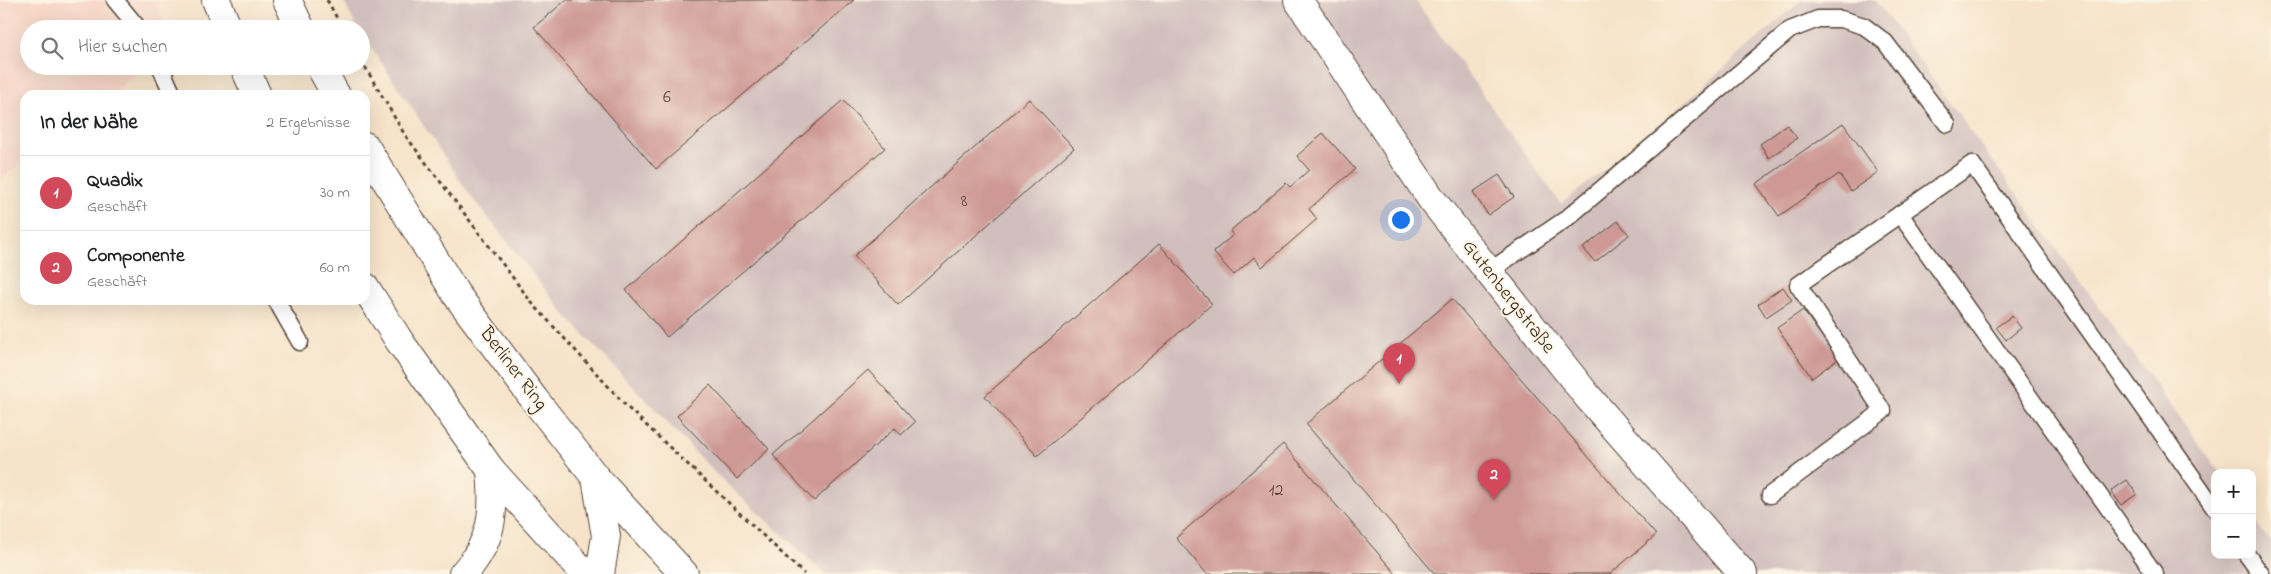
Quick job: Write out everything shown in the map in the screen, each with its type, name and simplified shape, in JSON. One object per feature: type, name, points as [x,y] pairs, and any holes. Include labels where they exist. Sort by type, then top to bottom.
[{"type":"main road","points":[[216,0],[224,20]]},
{"type":"main road","points":[[287,0],[297,20]]},
{"type":"main road","name":"Gutenbergstraße","points":[[1298,0],[1432,200],[1588,398],[1743,574]]},
{"type":"main road","points":[[248,75],[255,90]]},
{"type":"main road","points":[[325,75],[333,90]]},
{"type":"main road","name":"Berliner Ring","points":[[370,154],[456,294],[596,478],[684,574]]},
{"type":"main road","points":[[370,295],[400,342],[492,470],[585,574]]},
{"type":"main road","points":[[463,574],[476,559],[490,528],[494,498],[492,470]]},
{"type":"main road","points":[[596,478],[606,536],[600,574]]},
{"type":"lane","points":[[116,0],[132,20]]},
{"type":"lane","points":[[1488,272],[1566,219],[1790,30],[1818,19],[1841,19],[1864,26],[1885,42],[1947,124]]},
{"type":"lane","points":[[164,75],[171,90]]},
{"type":"lane","points":[[1770,495],[1883,411],[1798,285],[1972,164],[2211,503]]},
{"type":"lane","points":[[1900,214],[2154,574]]},
{"type":"lane","points":[[279,305],[300,342]]},
{"type":"lane","points":[[2250,559],[2260,574]]},
{"type":"path","points":[[327,0],[338,20]]},
{"type":"path","points":[[370,75],[405,135],[532,303],[629,409],[804,574]]},
{"type":"shaded area","points":[[0,0],[156,0],[163,20],[20,20],[20,75],[135,75],[116,90],[20,90],[20,164],[0,179]]},
{"type":"shaded area","points":[[343,0],[1415,0],[1561,204],[1631,149],[1802,0],[1875,0],[2217,469],[2211,469],[2211,559],[2256,559],[2256,522],[2271,543],[2271,574],[825,574],[717,475],[568,318],[470,195],[370,45],[370,20],[353,20]]},
{"type":"building","points":[[566,0],[854,0],[656,169],[534,27]]},
{"type":"building","points":[[1029,99],[1074,148],[898,305],[854,256]]},
{"type":"building","points":[[843,100],[885,148],[667,337],[626,290]]},
{"type":"building","points":[[1843,123],[1878,172],[1851,191],[1839,174],[1779,216],[1756,184]]},
{"type":"building","points":[[1787,125],[1797,138],[1769,158],[1760,144]]},
{"type":"building","points":[[1323,133],[1355,169],[1309,209],[1317,219],[1262,267],[1254,257],[1234,275],[1213,252],[1233,235],[1230,231],[1286,183],[1290,187],[1309,170],[1297,156]]},
{"type":"building","points":[[1499,175],[1514,197],[1488,215],[1473,192]]},
{"type":"building","points":[[1618,221],[1629,235],[1595,262],[1583,248]]},
{"type":"building","points":[[1159,244],[1212,304],[1037,456],[985,396]]},
{"type":"building","points":[[1783,287],[1792,300],[1766,317],[1758,304]]},
{"type":"building","points":[[1452,299],[1656,535],[1610,574],[1435,574],[1306,424]]},
{"type":"building","points":[[1803,310],[1838,359],[1812,378],[1777,328]]},
{"type":"building","points":[[2012,316],[2021,328],[2006,340],[1996,327]]},
{"type":"building","points":[[868,370],[915,422],[901,435],[895,428],[814,501],[773,455]]},
{"type":"building","points":[[710,385],[769,449],[737,479],[677,416]]},
{"type":"building","points":[[1283,444],[1396,574],[1207,574],[1176,538]]},
{"type":"building","points":[[2127,480],[2137,494],[2121,505],[2111,491]]},
{"type":"place","name":"Quadix","points":[[1399,384]]},
{"type":"place","name":"Componente","points":[[1494,500]]}]
